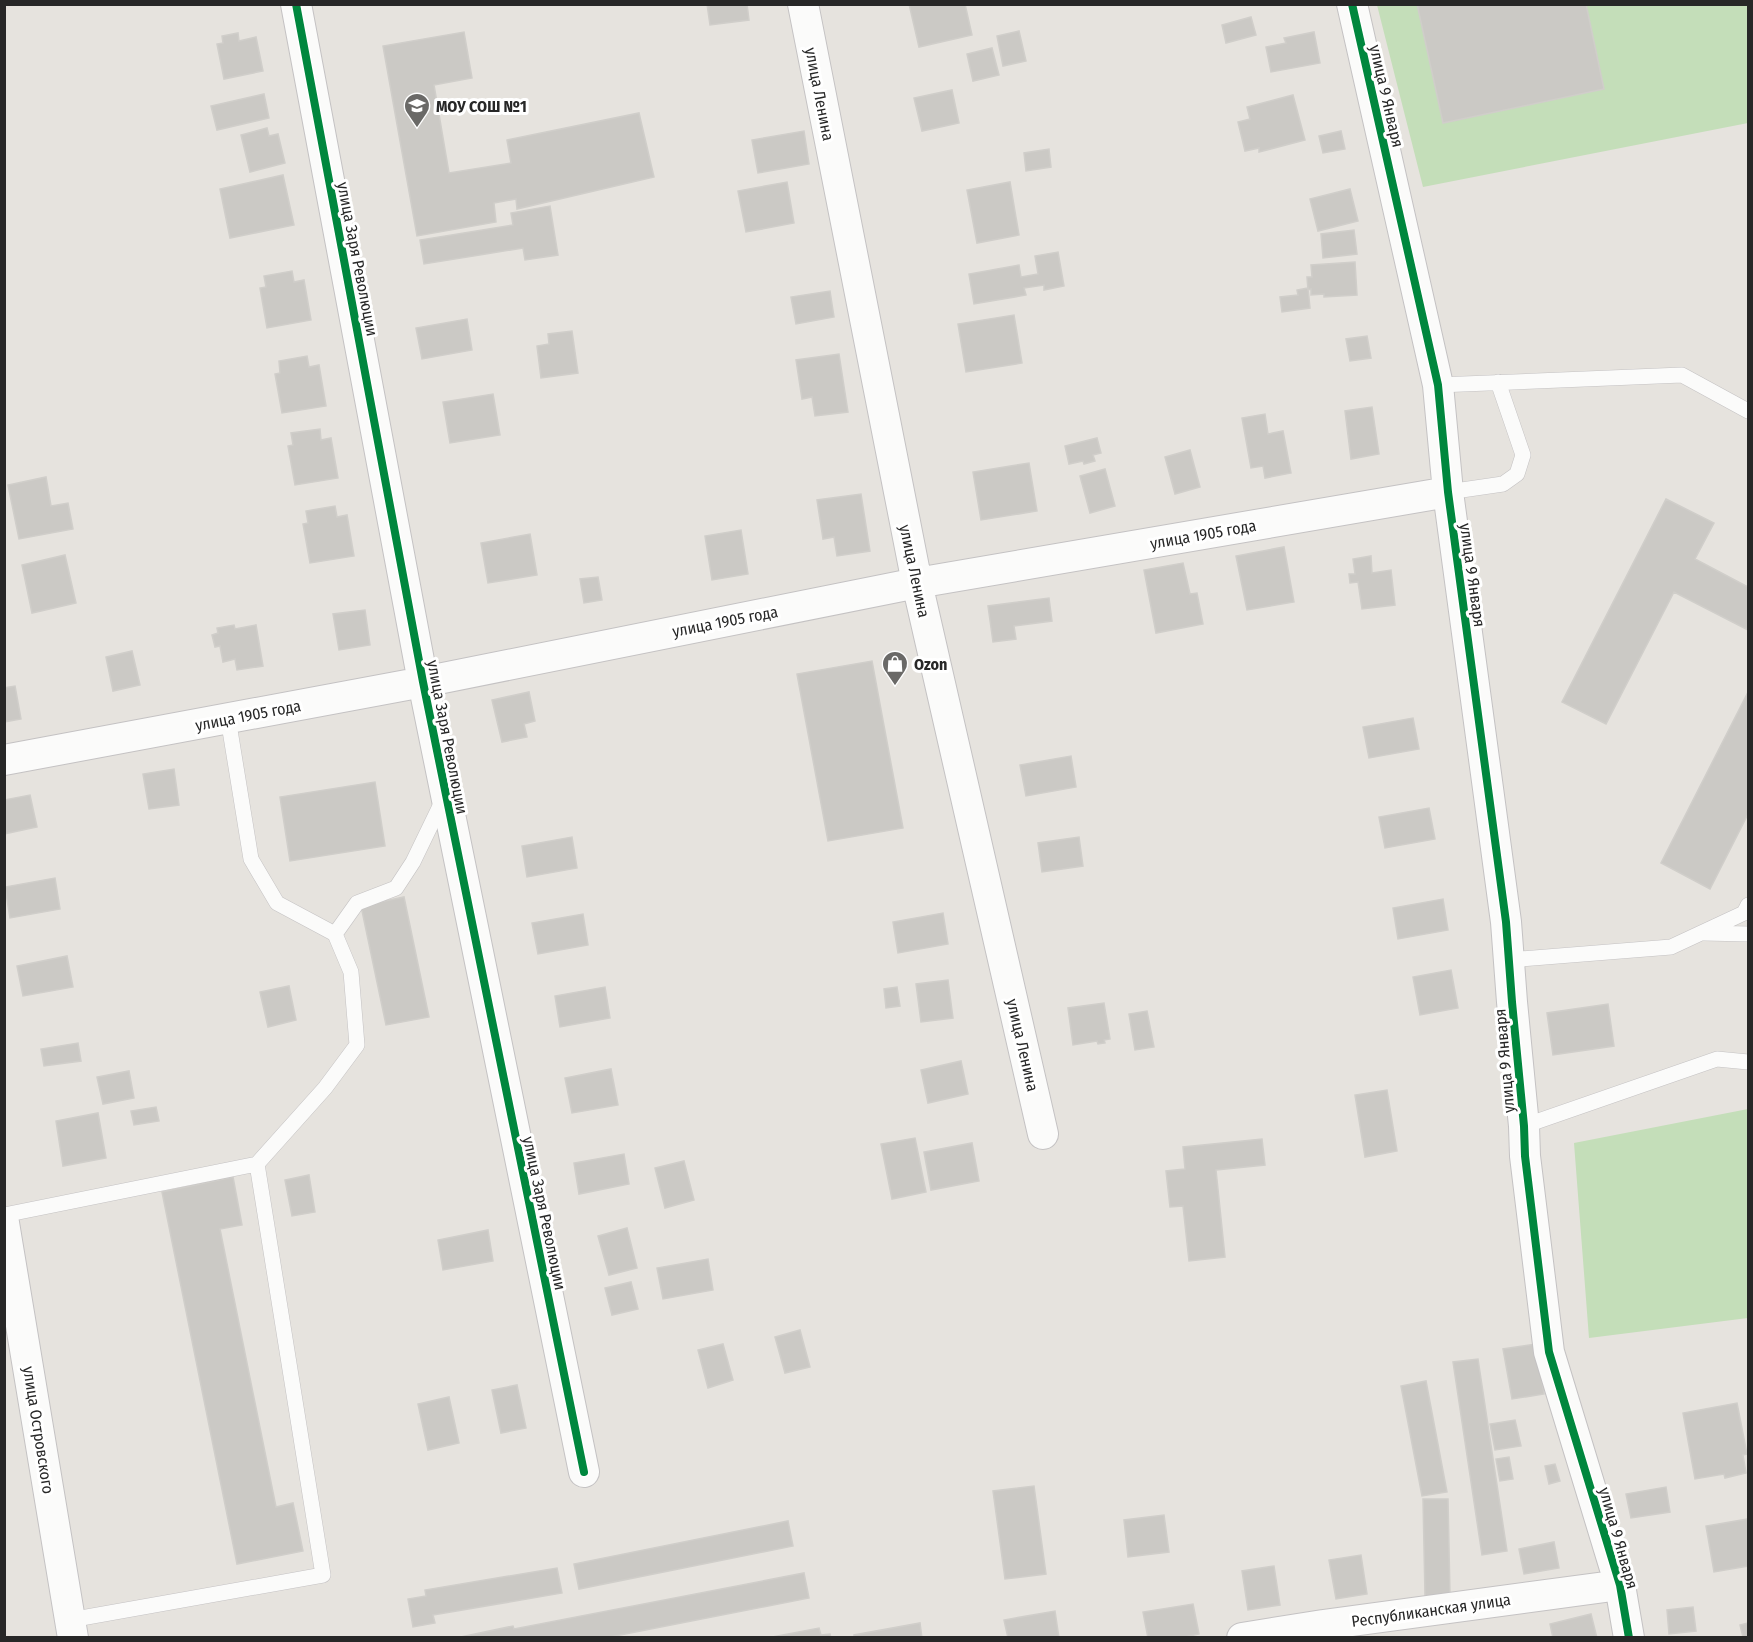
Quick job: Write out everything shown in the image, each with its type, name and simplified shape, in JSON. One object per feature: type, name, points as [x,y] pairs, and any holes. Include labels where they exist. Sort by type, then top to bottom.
[{"type":"street","name":"улица Заря Революции","points":[[296,4],[423,682],[584,1472]]},
{"type":"street","name":"улица Ленина","points":[[802,4],[917,583],[1043,1134]]},
{"type":"street","name":"улица 9 Января","points":[[1352,4],[1438,385],[1448,492],[1505,910],[1525,1156],[1549,1352],[1620,1585],[1629,1638]]},
{"type":"street","name":"улица 1905 года","points":[[4,760],[423,682],[917,583],[1448,492]]},
{"type":"street","name":"улица Островского","points":[[4,1223],[13,1333],[71,1629]]},
{"type":"street","name":"Республиканская улица","points":[[1242,1638],[1324,1631],[1620,1585]]},
{"type":"lane","points":[[1438,385],[1682,375],[1749,411]]},
{"type":"lane","points":[[1448,492],[1503,484],[1517,474],[1523,455],[1498,382]]},
{"type":"lane","points":[[4,1215],[257,1164],[325,1088],[357,1045],[351,972],[334,934],[277,903],[251,859],[228,718]]},
{"type":"lane","points":[[334,934],[357,903],[396,888],[413,862],[446,795]]},
{"type":"lane","points":[[1509,960],[1671,946],[1744,913],[1749,905]]},
{"type":"lane","points":[[1701,933],[1749,934]]},
{"type":"lane","points":[[1524,1126],[1717,1059],[1749,1062]]},
{"type":"lane","points":[[71,1629],[323,1575],[257,1164]]},
{"type":"green space","points":[[1377,5],[1748,5],[1748,123],[1423,187]]},
{"type":"green space","points":[[1748,1109],[1748,1318],[1589,1338],[1574,1143]]},
{"type":"building","points":[[707,4],[747,4],[749,20],[710,25]]},
{"type":"building","points":[[909,4],[965,4],[972,35],[919,47]]},
{"type":"building","points":[[1417,4],[1586,4],[1604,89],[1443,123]]},
{"type":"building","points":[[1251,17],[1256,35],[1226,43],[1222,25]]},
{"type":"building","points":[[1019,31],[1026,61],[1003,66],[997,36]]},
{"type":"building","points":[[464,32],[472,78],[434,85],[449,173],[511,163],[507,140],[639,113],[654,177],[517,209],[516,199],[494,203],[496,222],[417,236],[383,46]]},
{"type":"building","points":[[1314,32],[1320,63],[1271,72],[1266,47],[1286,43],[1284,38]]},
{"type":"building","points":[[238,33],[239,41],[256,37],[263,71],[224,79],[217,44],[223,43],[222,36]]},
{"type":"building","points":[[992,48],[999,75],[973,81],[967,54]]},
{"type":"building","points":[[952,90],[959,123],[922,131],[914,98]]},
{"type":"building","points":[[264,94],[269,118],[217,130],[211,106]]},
{"type":"building","points":[[1293,95],[1305,140],[1259,152],[1259,148],[1245,151],[1238,122],[1250,119],[1247,107]]},
{"type":"building","points":[[267,128],[269,136],[278,134],[285,163],[250,172],[241,135]]},
{"type":"building","points":[[804,131],[809,164],[758,173],[752,140]]},
{"type":"building","points":[[1341,131],[1345,149],[1323,153],[1319,136]]},
{"type":"building","points":[[1049,149],[1051,167],[1026,171],[1024,153]]},
{"type":"building","points":[[283,175],[294,225],[230,238],[220,189]]},
{"type":"building","points":[[787,182],[794,223],[746,232],[738,191]]},
{"type":"building","points":[[1010,182],[1019,235],[977,243],[967,190]]},
{"type":"building","points":[[1350,189],[1358,221],[1318,231],[1310,199]]},
{"type":"building","points":[[550,206],[558,255],[525,260],[523,248],[424,264],[420,240],[513,225],[511,213]]},
{"type":"building","points":[[1354,230],[1357,254],[1323,258],[1321,234]]},
{"type":"building","points":[[1058,252],[1064,286],[1044,290],[1044,285],[1024,288],[1026,295],[974,304],[969,274],[1019,265],[1021,277],[1038,274],[1035,256]]},
{"type":"building","points":[[1355,262],[1357,295],[1324,297],[1324,294],[1311,295],[1311,289],[1308,290],[1307,277],[1312,277],[1311,265]]},
{"type":"building","points":[[292,271],[294,282],[304,280],[311,320],[267,328],[260,288],[266,287],[264,276]]},
{"type":"building","points":[[1308,288],[1310,308],[1282,312],[1280,297],[1298,295],[1297,290]]},
{"type":"building","points":[[830,291],[834,317],[796,324],[791,297]]},
{"type":"building","points":[[1014,315],[1022,363],[966,372],[958,324]]},
{"type":"building","points":[[467,319],[472,350],[422,359],[416,328]]},
{"type":"building","points":[[572,331],[578,373],[541,378],[537,346],[549,344],[548,334]]},
{"type":"building","points":[[1367,336],[1371,358],[1350,361],[1346,339]]},
{"type":"building","points":[[839,354],[848,412],[815,416],[812,397],[802,399],[796,360]]},
{"type":"building","points":[[307,356],[309,367],[319,365],[326,406],[282,413],[275,374],[280,373],[279,361]]},
{"type":"building","points":[[493,394],[500,435],[450,443],[443,402]]},
{"type":"building","points":[[1372,407],[1379,454],[1351,459],[1345,411]]},
{"type":"building","points":[[1265,414],[1268,434],[1283,431],[1291,473],[1265,478],[1263,466],[1251,468],[1242,418]]},
{"type":"building","points":[[320,429],[321,440],[331,438],[338,478],[295,485],[288,446],[293,445],[291,433]]},
{"type":"building","points":[[1097,438],[1101,453],[1093,455],[1095,461],[1069,464],[1065,446]]},
{"type":"building","points":[[1190,450],[1200,487],[1175,494],[1165,457]]},
{"type":"building","points":[[1029,463],[1037,511],[981,520],[973,472]]},
{"type":"building","points":[[1105,469],[1115,506],[1090,513],[1080,476]]},
{"type":"building","points":[[46,477],[51,506],[68,503],[73,529],[19,539],[8,485]]},
{"type":"building","points":[[861,494],[870,551],[837,556],[834,537],[823,539],[817,500]]},
{"type":"building","points":[[1666,499],[1714,523],[1695,559],[1748,587],[1748,630],[1674,592],[1606,724],[1562,702]]},
{"type":"building","points":[[335,506],[337,517],[347,515],[354,556],[310,563],[303,524],[308,523],[306,511]]},
{"type":"building","points":[[741,530],[748,574],[712,580],[705,536]]},
{"type":"building","points":[[530,534],[537,575],[488,583],[481,543]]},
{"type":"building","points":[[1284,547],[1294,602],[1247,610],[1236,556]]},
{"type":"building","points":[[65,555],[76,603],[32,613],[22,565]]},
{"type":"building","points":[[1371,556],[1372,573],[1391,570],[1395,605],[1362,609],[1358,582],[1350,583],[1349,574],[1355,574],[1353,559]]},
{"type":"building","points":[[1183,563],[1190,594],[1197,593],[1203,624],[1156,633],[1144,570]]},
{"type":"building","points":[[598,577],[602,600],[584,603],[580,579]]},
{"type":"building","points":[[1049,598],[1052,621],[1014,626],[1016,639],[993,642],[988,606]]},
{"type":"building","points":[[365,610],[370,645],[339,650],[333,614]]},
{"type":"building","points":[[234,625],[235,629],[256,625],[263,666],[237,670],[235,659],[223,662],[220,646],[215,647],[212,635],[218,633],[217,628]]},
{"type":"building","points":[[132,651],[140,685],[113,691],[106,657]]},
{"type":"building","points":[[872,661],[903,828],[828,841],[797,674]]},
{"type":"building","points":[[15,686],[21,719],[4,722],[4,688]]},
{"type":"building","points":[[529,692],[535,721],[524,724],[527,737],[502,742],[492,700]]},
{"type":"building","points":[[1748,692],[1748,814],[1710,889],[1661,863]]},
{"type":"building","points":[[1413,718],[1419,749],[1369,758],[1363,727]]},
{"type":"building","points":[[1071,756],[1076,787],[1026,796],[1020,765]]},
{"type":"building","points":[[174,769],[179,805],[149,809],[143,774]]},
{"type":"building","points":[[375,782],[385,846],[290,861],[280,797]]},
{"type":"building","points":[[30,795],[37,827],[4,834],[4,800]]},
{"type":"building","points":[[1429,808],[1435,839],[1385,848],[1379,817]]},
{"type":"building","points":[[572,837],[577,868],[527,877],[522,846]]},
{"type":"building","points":[[1079,837],[1083,866],[1042,872],[1038,843]]},
{"type":"building","points":[[55,878],[60,909],[10,918],[5,887]]},
{"type":"building","points":[[404,897],[429,1017],[386,1025],[361,906]]},
{"type":"building","points":[[1443,899],[1448,930],[1398,939],[1393,908]]},
{"type":"building","points":[[943,913],[948,944],[898,953],[893,922]]},
{"type":"building","points":[[583,914],[588,945],[538,954],[532,923]]},
{"type":"building","points":[[67,956],[73,987],[23,996],[17,966]]},
{"type":"building","points":[[1451,970],[1458,1008],[1420,1015],[1413,977]]},
{"type":"building","points":[[948,980],[953,1018],[921,1022],[916,984]]},
{"type":"building","points":[[289,986],[296,1020],[268,1027],[260,992]]},
{"type":"building","points":[[605,987],[610,1018],[560,1027],[555,996]]},
{"type":"building","points":[[897,987],[900,1006],[886,1008],[884,989]]},
{"type":"building","points":[[1104,1003],[1110,1039],[1104,1040],[1105,1043],[1098,1044],[1097,1041],[1073,1045],[1068,1008]]},
{"type":"building","points":[[1608,1004],[1614,1046],[1553,1055],[1547,1013]]},
{"type":"building","points":[[1147,1011],[1154,1047],[1135,1050],[1129,1014]]},
{"type":"building","points":[[78,1043],[81,1061],[44,1066],[41,1049]]},
{"type":"building","points":[[961,1061],[968,1094],[928,1103],[921,1070]]},
{"type":"building","points":[[611,1069],[618,1105],[572,1113],[565,1078]]},
{"type":"building","points":[[129,1071],[134,1098],[103,1104],[97,1077]]},
{"type":"building","points":[[1387,1090],[1397,1151],[1365,1157],[1355,1095]]},
{"type":"building","points":[[156,1107],[159,1121],[134,1125],[131,1111]]},
{"type":"building","points":[[98,1113],[106,1158],[63,1166],[56,1121]]},
{"type":"building","points":[[915,1138],[926,1192],[892,1199],[881,1144]]},
{"type":"building","points":[[1262,1139],[1265,1165],[1216,1170],[1225,1257],[1189,1261],[1183,1206],[1170,1207],[1166,1171],[1185,1169],[1183,1147]]},
{"type":"building","points":[[972,1143],[979,1181],[931,1190],[924,1152]]},
{"type":"building","points":[[624,1154],[629,1184],[579,1194],[574,1163]]},
{"type":"building","points":[[684,1161],[694,1200],[665,1208],[655,1168]]},
{"type":"building","points":[[309,1175],[315,1212],[292,1216],[285,1180]]},
{"type":"building","points":[[233,1177],[242,1225],[220,1229],[276,1507],[293,1503],[303,1551],[237,1564],[162,1192]]},
{"type":"building","points":[[627,1228],[637,1268],[609,1275],[598,1236]]},
{"type":"building","points":[[488,1230],[493,1261],[443,1270],[438,1240]]},
{"type":"building","points":[[708,1259],[713,1290],[663,1299],[657,1268]]},
{"type":"building","points":[[631,1282],[638,1309],[612,1315],[605,1288]]},
{"type":"building","points":[[800,1330],[810,1367],[785,1373],[775,1337]]},
{"type":"building","points":[[723,1344],[733,1380],[708,1388],[698,1350]]},
{"type":"building","points":[[1536,1344],[1544,1394],[1512,1399],[1503,1349]]},
{"type":"building","points":[[1478,1359],[1507,1551],[1482,1555],[1453,1362]]},
{"type":"building","points":[[1426,1381],[1447,1492],[1422,1496],[1401,1386]]},
{"type":"building","points":[[517,1385],[526,1428],[501,1433],[492,1390]]},
{"type":"building","points":[[449,1397],[459,1443],[428,1450],[418,1404]]},
{"type":"building","points":[[1737,1403],[1747,1454],[1743,1455],[1746,1473],[1725,1478],[1724,1474],[1695,1479],[1683,1413]]},
{"type":"building","points":[[1515,1420],[1521,1446],[1495,1450],[1490,1424]]},
{"type":"building","points":[[1509,1457],[1513,1479],[1500,1481],[1496,1459]]},
{"type":"building","points":[[1555,1464],[1560,1481],[1549,1484],[1545,1466]]},
{"type":"building","points":[[1034,1486],[1046,1574],[1005,1579],[993,1491]]},
{"type":"building","points":[[1666,1487],[1670,1512],[1631,1518],[1626,1494]]},
{"type":"building","points":[[1423,1499],[1448,1499],[1450,1596],[1425,1596]]},
{"type":"building","points":[[1164,1515],[1169,1552],[1128,1557],[1124,1520]]},
{"type":"building","points":[[1748,1519],[1748,1566],[1714,1572],[1706,1526]]},
{"type":"building","points":[[788,1521],[793,1546],[579,1589],[574,1564]]},
{"type":"building","points":[[1554,1542],[1559,1568],[1524,1574],[1519,1549]]},
{"type":"building","points":[[1361,1555],[1367,1594],[1336,1599],[1329,1560]]},
{"type":"building","points":[[1274,1566],[1280,1605],[1248,1610],[1242,1571]]},
{"type":"building","points":[[557,1568],[562,1593],[433,1615],[435,1623],[413,1627],[408,1599],[426,1596],[425,1590]]},
{"type":"building","points":[[804,1573],[809,1598],[605,1638],[456,1638],[513,1626],[514,1629]]},
{"type":"building","points":[[1193,1604],[1199,1634],[1181,1638],[1148,1638],[1143,1612]]},
{"type":"building","points":[[1693,1607],[1696,1631],[1669,1634],[1667,1610]]},
{"type":"building","points":[[1055,1611],[1059,1638],[1008,1638],[1004,1620]]},
{"type":"building","points":[[1591,1614],[1597,1638],[1553,1638],[1550,1624]]},
{"type":"building","points":[[920,1623],[922,1638],[854,1638],[854,1635]]},
{"type":"building","points":[[1748,1623],[1748,1638],[1740,1638],[1743,1637],[1740,1625]]},
{"type":"building","points":[[819,1628],[821,1635],[830,1634],[831,1638],[767,1638]]},
{"type":"cycle path","points":[[296,4],[423,682],[584,1472]]},
{"type":"cycle path","points":[[1352,4],[1438,385],[1448,492],[1506,922],[1525,1156],[1549,1352],[1620,1585],[1629,1638]]},
{"type":"place","name":"МОУ СОШ №1","points":[[417,129]]},
{"type":"place","name":"Ozon","points":[[895,687]]}]
